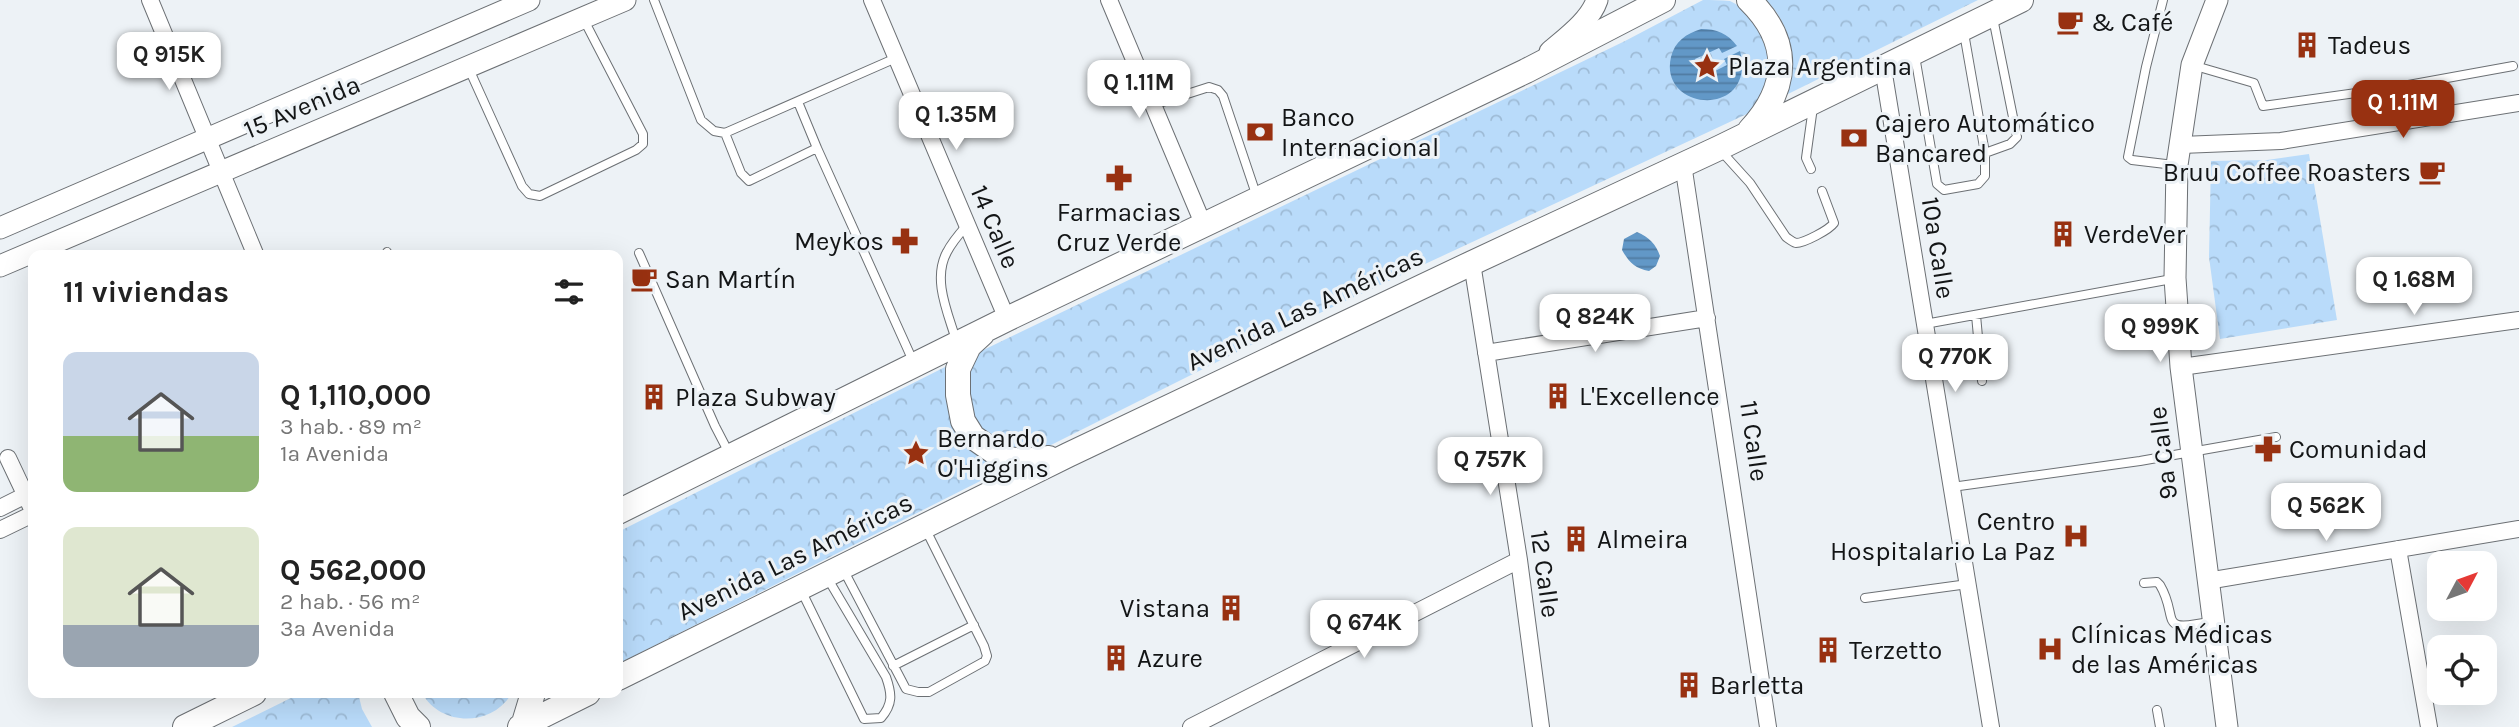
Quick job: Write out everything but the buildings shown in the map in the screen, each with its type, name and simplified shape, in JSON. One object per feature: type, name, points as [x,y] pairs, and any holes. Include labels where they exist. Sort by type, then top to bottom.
[{"type":"main road","points":[[623,510],[915,363],[1527,71],[1663,0]]},
{"type":"main road","points":[[1745,135],[1766,113],[1775,95],[1781,70],[1777,40],[1763,14],[1749,0]]},
{"type":"main road","name":"Avenida Las Américas","points":[[623,675],[1068,455],[1719,148],[2021,0]]},
{"type":"main road","points":[[999,323],[970,346],[958,369],[962,421],[973,437],[1003,458],[1022,461],[1068,455]]},
{"type":"main road","points":[[185,727],[244,698]]},
{"type":"main road","points":[[398,698],[408,717],[418,727]]},
{"type":"main road","points":[[521,726],[531,698]]},
{"type":"main road","points":[[521,726],[578,698]]},
{"type":"street","points":[[150,0],[254,250]]},
{"type":"street","name":"15 Avenida","points":[[0,228],[529,0]]},
{"type":"street","name":"15 Avenida","points":[[37,250],[625,0]]},
{"type":"street","name":"14 Calle","points":[[872,0],[967,225],[999,323]]},
{"type":"street","points":[[1109,0],[1204,226]]},
{"type":"street","points":[[1527,71],[1568,36],[1594,8],[1597,0]]},
{"type":"street","name":"9a Calle","points":[[2215,3],[2192,65],[2179,155],[2175,278],[2181,367],[2227,727]]},
{"type":"street","name":"10a Calle","points":[[1883,68],[1991,727]]},
{"type":"street","points":[[2179,155],[2519,103]]},
{"type":"street","name":"11 Calle","points":[[1683,163],[1768,727]]},
{"type":"street","name":"15 Avenida","points":[[0,266],[28,254]]},
{"type":"street","name":"12 Calle","points":[[1472,263],[1519,560],[1541,727]]},
{"type":"street","points":[[1486,354],[1707,317]]},
{"type":"street","points":[[2181,367],[2519,320]]},
{"type":"street","points":[[8,458],[28,500]]},
{"type":"street","points":[[0,508],[26,495]]},
{"type":"street","points":[[0,530],[28,516]]},
{"type":"street","points":[[2207,581],[2519,529]]},
{"type":"street","points":[[2398,549],[2429,727]]},
{"type":"street","points":[[1191,727],[1519,560]]},
{"type":"lane","points":[[654,0],[701,120],[714,131],[725,133],[897,58]]},
{"type":"lane","points":[[2163,0],[2146,67],[2129,157],[2132,160],[2179,155]]},
{"type":"lane","points":[[1985,153],[2010,144],[2017,137],[1993,14]]},
{"type":"lane","points":[[468,67],[522,186],[529,194],[540,195],[636,150],[643,144],[643,134],[583,18]]},
{"type":"lane","points":[[1914,53],[1937,184],[1944,190],[1978,184],[1985,176],[1985,153],[1963,30]]},
{"type":"lane","points":[[2192,65],[2254,83],[2263,106],[2392,89],[2513,66]]},
{"type":"lane","points":[[1153,105],[1209,87],[1218,90],[1223,96],[1258,200]]},
{"type":"lane","points":[[798,102],[915,363]]},
{"type":"lane","points":[[1811,169],[1806,158],[1814,102]]},
{"type":"lane","points":[[725,133],[741,173],[749,181],[817,148]]},
{"type":"lane","points":[[1719,148],[1750,183],[1786,237],[1793,242],[1799,243],[1830,229],[1834,223],[1822,191]]},
{"type":"lane","points":[[957,343],[940,273],[946,253],[967,225]]},
{"type":"lane","points":[[639,253],[730,456]]},
{"type":"lane","points":[[1925,324],[2175,278]]},
{"type":"lane","points":[[1976,315],[1982,381]]},
{"type":"lane","points":[[1952,487],[2191,453],[2276,437]]},
{"type":"lane","points":[[834,570],[906,689],[929,692],[985,662],[986,651],[924,526]]},
{"type":"lane","points":[[799,587],[864,719],[881,718],[888,710],[892,692],[834,570]]},
{"type":"lane","points":[[2144,583],[2157,582],[2160,585],[2175,623],[2188,627],[2213,621]]},
{"type":"lane","points":[[1865,598],[1968,584]]},
{"type":"lane","points":[[894,666],[974,625]]},
{"type":"lane","points":[[2157,710],[2160,727]]},
{"type":"green space","points":[[1703,0],[1730,1],[1740,7],[1749,15],[1762,37],[1768,61],[1766,85],[1749,113],[1247,347],[1031,455],[1005,452],[978,433],[965,395],[971,356],[1625,41]]},
{"type":"green space","points":[[1766,0],[1978,0],[1788,94],[1791,68],[1789,44],[1781,20]]},
{"type":"green space","points":[[2309,154],[2337,320],[2220,339],[2209,257],[2211,161],[2267,160]]},
{"type":"green space","points":[[949,365],[952,396],[1010,466],[623,661],[623,529]]},
{"type":"green space","points":[[291,698],[359,698],[372,727],[232,727]]},
{"type":"green space","points":[[426,698],[508,698],[492,712],[480,717],[454,717],[431,704]]},
{"type":"shaded area","points":[[1701,29],[1721,33],[1737,46],[1722,53],[1719,48],[1695,59],[1703,77],[1727,65],[1724,59],[1740,51],[1741,73],[1735,88],[1722,97],[1707,100],[1692,97],[1679,89],[1671,75],[1671,57],[1678,42]]},
{"type":"shaded area","points":[[1637,232],[1652,241],[1660,256],[1656,266],[1649,271],[1632,264],[1622,250],[1624,239]]},
{"type":"place","name":"& Café","points":[[2070,22]]},
{"type":"place","name":"Tadeus","points":[[2307,45]]},
{"type":"place","name":"Plaza Argentina","points":[[1707,66]]},
{"type":"place","name":"Banco Internacional","points":[[1260,132]]},
{"type":"place","name":"Cajero Automático Bancared","points":[[1854,138]]},
{"type":"place","name":"Bruu Coffee Roasters","points":[[2432,172]]},
{"type":"place","name":"Farmacias Cruz Verde","points":[[1119,178]]},
{"type":"place","name":"VerdeVer","points":[[2063,234]]},
{"type":"place","name":"Meykos","points":[[905,241]]},
{"type":"place","name":"San Martín","points":[[644,279]]},
{"type":"place","name":"L'Excellence","points":[[1558,396]]},
{"type":"place","name":"Plaza Subway","points":[[654,397]]},
{"type":"place","name":"Comunidad","points":[[2268,449]]},
{"type":"place","name":"Bernardo O'Higgins","points":[[916,453]]},
{"type":"place","name":"Centro Hospitalario La Paz","points":[[2076,536]]},
{"type":"place","name":"Almeira","points":[[1576,539]]},
{"type":"place","name":"Vistana","points":[[1231,608]]},
{"type":"place","name":"Clínicas Médicas de las Américas","points":[[2050,649]]},
{"type":"place","name":"Terzetto","points":[[1828,650]]},
{"type":"place","name":"Azure","points":[[1116,658]]},
{"type":"place","name":"Barletta","points":[[1689,685]]}]
